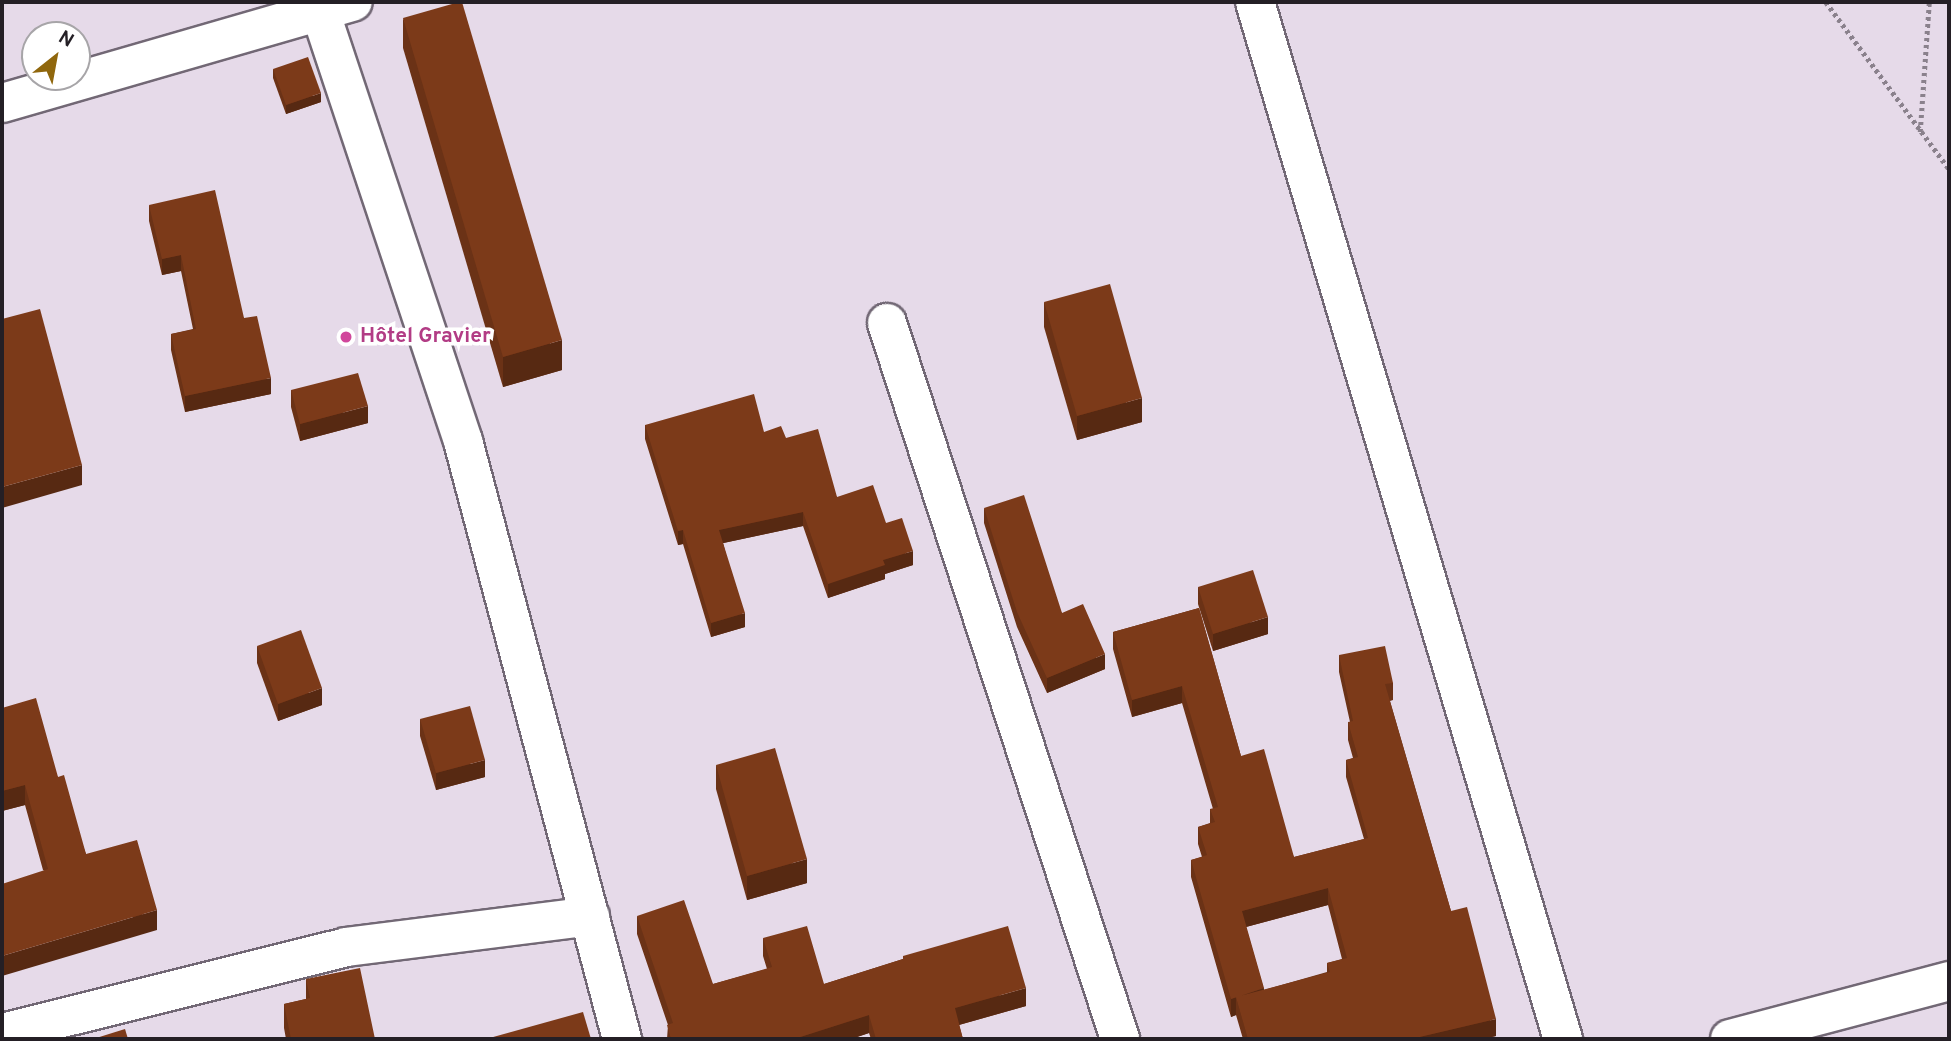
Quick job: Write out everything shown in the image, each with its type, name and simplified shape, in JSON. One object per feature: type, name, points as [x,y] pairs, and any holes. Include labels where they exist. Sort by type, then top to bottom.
[{"type":"street","points":[[1255,2],[1563,1039]]},
{"type":"street","points":[[2,103],[330,5],[463,441],[622,1039]]},
{"type":"street","points":[[887,323],[1120,1039]]},
{"type":"street","points":[[2,1033],[346,947],[590,916]]},
{"type":"street","points":[[1730,1039],[1949,981]]},
{"type":"path","points":[[1826,2],[1949,169]]},
{"type":"path","points":[[1920,132],[1929,2]]},
{"type":"building","points":[[462,2],[562,340],[503,357],[403,18]]},
{"type":"building","points":[[308,57],[321,93],[286,105],[273,69]]},
{"type":"building","points":[[215,190],[244,318],[257,316],[271,378],[185,396],[171,334],[196,329],[181,255],[162,259],[149,205]]},
{"type":"building","points":[[1110,284],[1142,398],[1077,416],[1044,302]]},
{"type":"building","points":[[40,309],[82,465],[2,487],[2,319]]},
{"type":"building","points":[[358,373],[368,406],[300,424],[291,390]]},
{"type":"building","points":[[754,394],[764,432],[781,426],[786,438],[818,429],[837,497],[873,485],[886,523],[902,518],[913,551],[883,560],[885,565],[828,584],[803,512],[719,530],[745,613],[711,623],[683,530],[678,531],[645,425]]},
{"type":"building","points":[[1024,495],[1062,613],[1083,604],[1105,654],[1047,678],[1017,612],[984,508]]},
{"type":"building","points":[[1253,570],[1268,617],[1213,634],[1198,587]]},
{"type":"building","points":[[1199,608],[1241,756],[1264,749],[1294,857],[1368,838],[1346,760],[1358,757],[1348,722],[1353,721],[1339,655],[1385,646],[1393,683],[1385,684],[1451,911],[1467,907],[1496,1019],[1411,1039],[1248,1039],[1236,997],[1231,999],[1191,860],[1207,855],[1198,827],[1215,822],[1210,809],[1218,807],[1182,686],[1132,700],[1113,632]],"holes":[[[1328,888],[1347,958],[1327,963],[1330,972],[1241,996],[1264,988],[1242,911]]]},
{"type":"building","points":[[301,630],[322,688],[278,704],[257,646]]},
{"type":"building","points":[[36,698],[58,777],[64,775],[86,854],[137,840],[157,910],[2,956],[2,884],[48,869],[25,785],[2,791],[2,708]]},
{"type":"building","points":[[470,706],[485,760],[436,773],[420,719]]},
{"type":"building","points":[[775,748],[807,859],[747,876],[716,765]]},
{"type":"building","points":[[684,900],[713,984],[772,967],[763,938],[807,926],[824,984],[903,959],[903,956],[1008,926],[1026,988],[955,1008],[963,1039],[876,1039],[869,1015],[794,1039],[671,1039],[667,1025],[673,1023],[637,916]]},
{"type":"building","points":[[360,968],[375,1039],[291,1039],[284,1004],[310,998],[306,979]]},
{"type":"building","points":[[583,1012],[591,1039],[486,1039]]},
{"type":"building","points":[[125,1029],[128,1039],[93,1039]]},
{"type":"place","name":"Hôtel Gravier","points":[[346,337]]}]
